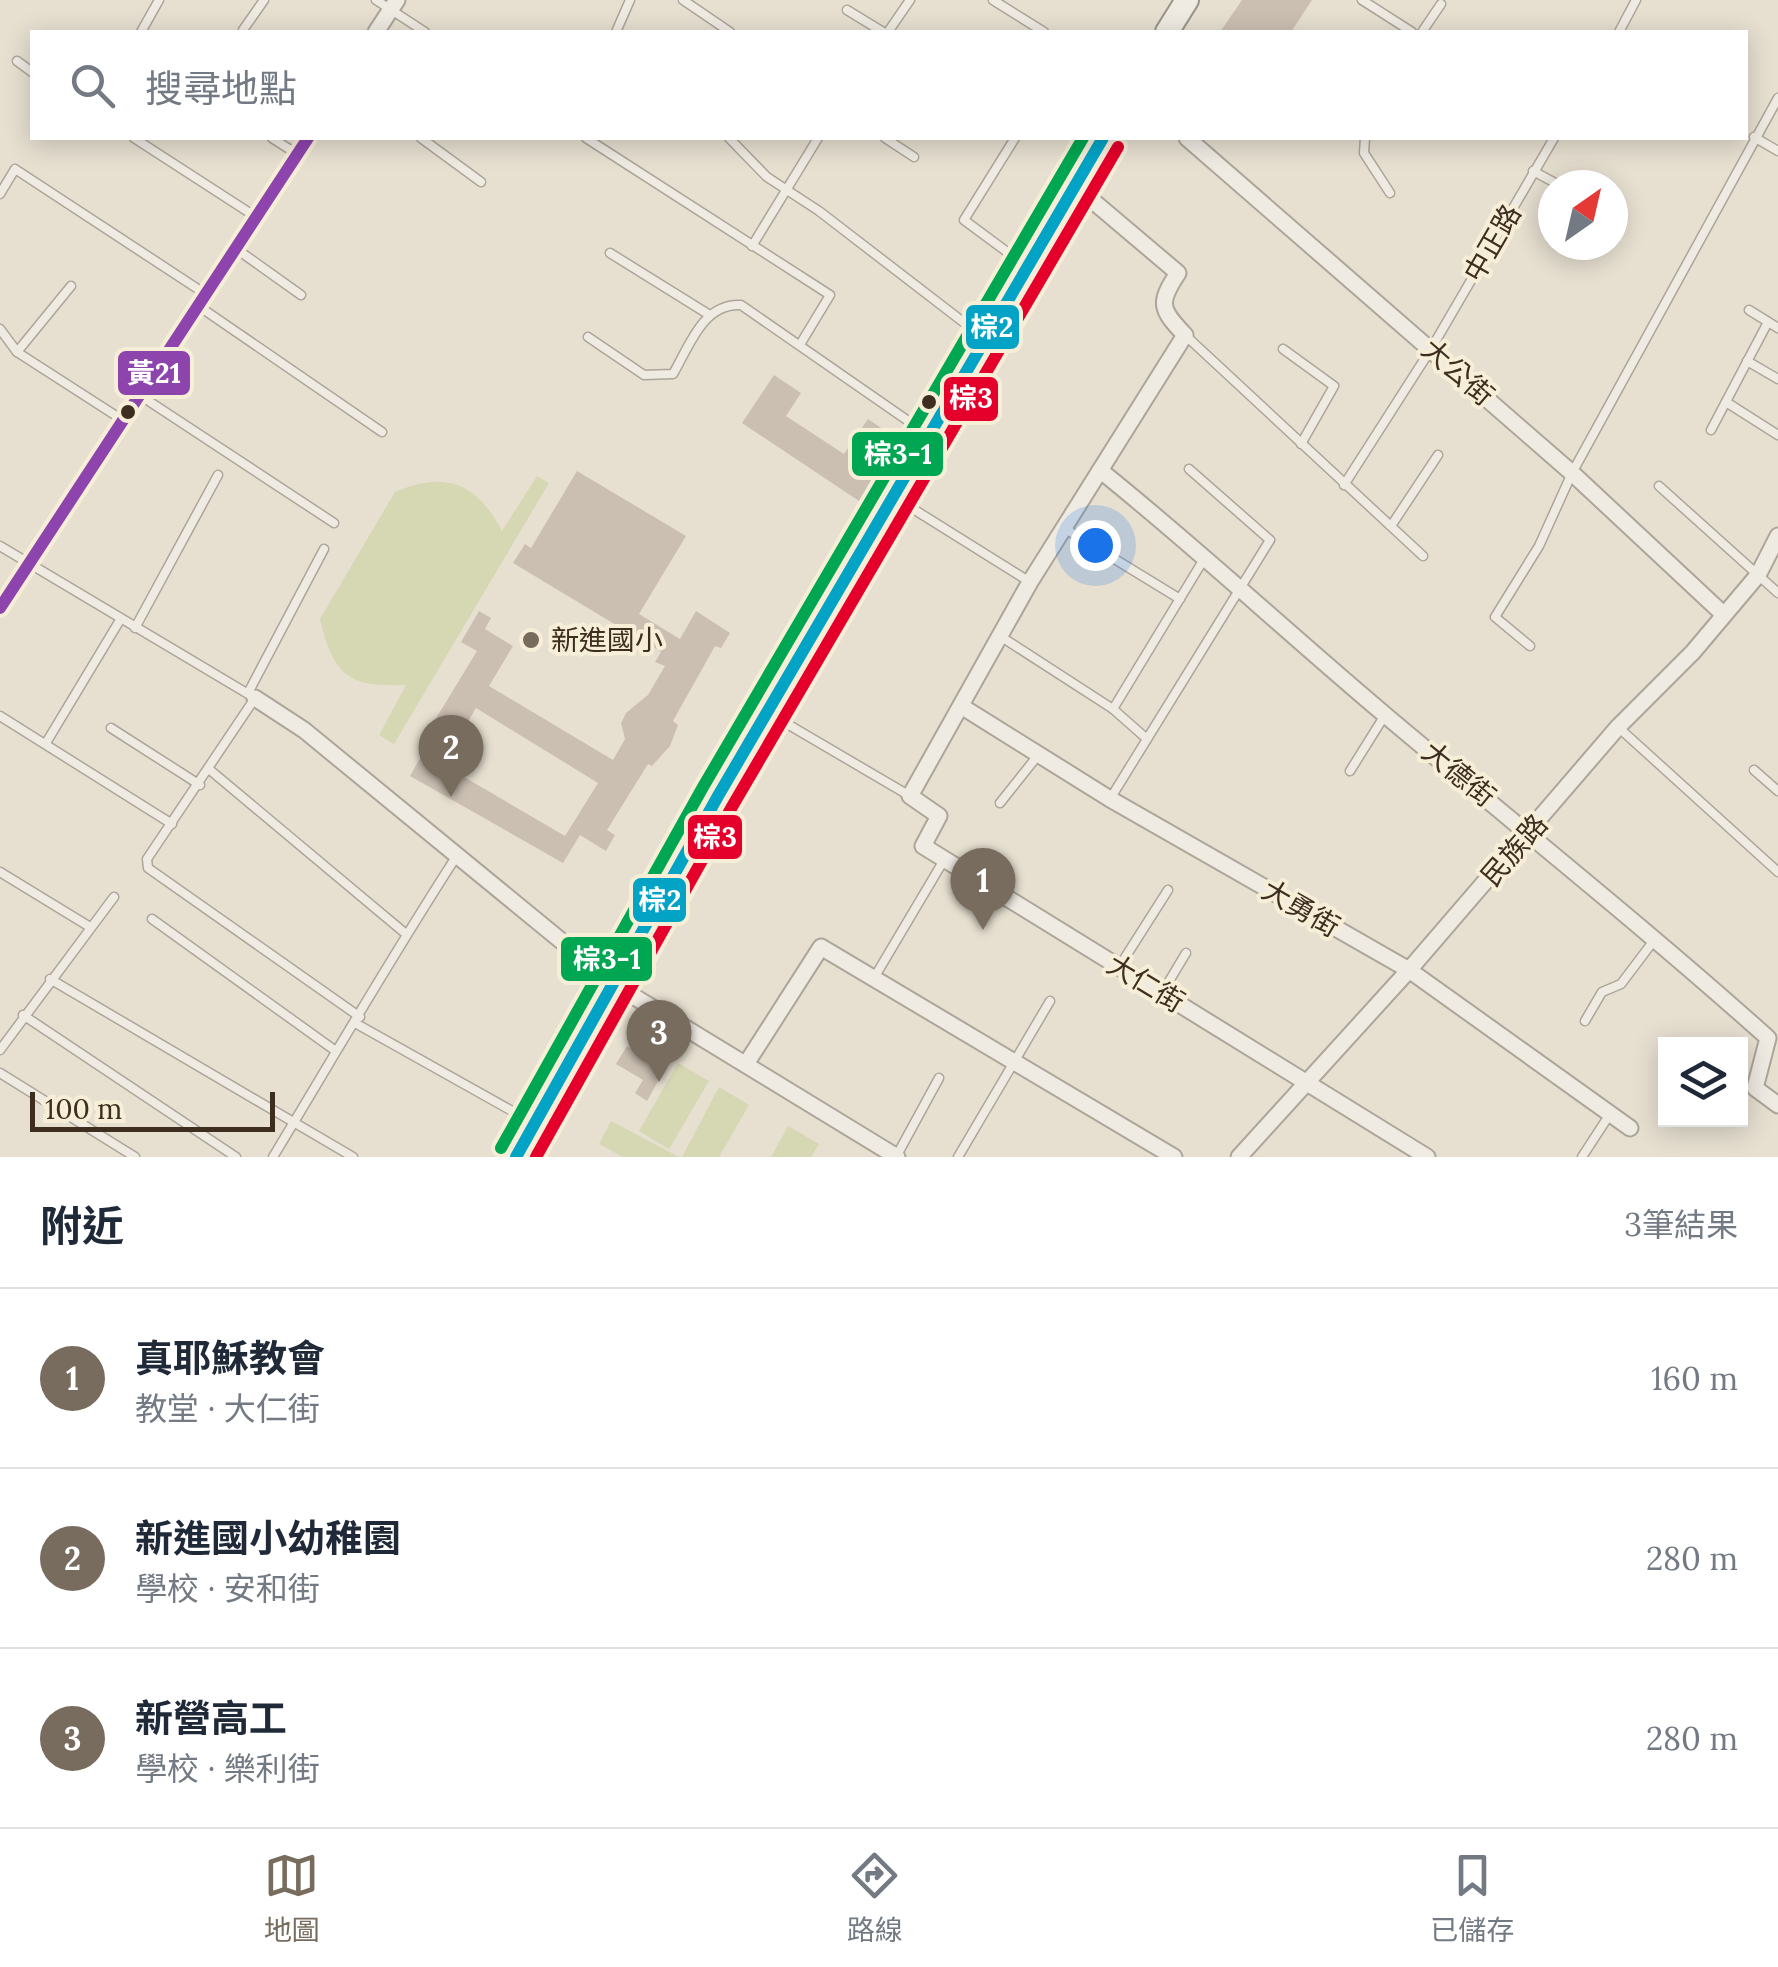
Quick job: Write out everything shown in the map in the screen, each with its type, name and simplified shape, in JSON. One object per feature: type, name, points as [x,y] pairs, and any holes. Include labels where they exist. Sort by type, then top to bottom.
[{"type":"street","points":[[1168,30],[1182,2]]},
{"type":"street","points":[[377,30],[394,5]]},
{"type":"street","points":[[0,608],[120,418],[307,140]]},
{"type":"street","points":[[516,1157],[926,434],[1102,140]]},
{"type":"street","name":"大公街","points":[[1189,140],[1572,473],[1722,613]]},
{"type":"street","points":[[944,860],[923,846],[939,816],[910,796],[1030,582],[1185,335],[1164,307],[1163,295],[1178,273],[1074,185]]},
{"type":"street","name":"大德街","points":[[1101,471],[1206,556],[1385,715],[1530,831],[1768,1038],[1754,1088],[1778,1105]]},
{"type":"street","name":"民族路","points":[[1240,1157],[1409,970],[1618,727],[1693,652],[1758,575],[1778,536]]},
{"type":"street","points":[[252,696],[304,730],[615,985],[896,1157]]},
{"type":"street","name":"大勇街","points":[[961,706],[1110,799],[1409,970],[1630,1128]]},
{"type":"street","name":"大仁街","points":[[944,860],[1308,1080],[1427,1157]]},
{"type":"street","points":[[746,1064],[821,947],[1174,1157]]},
{"type":"lane","points":[[142,30],[159,0]]},
{"type":"lane","points":[[243,30],[264,0]]},
{"type":"lane","points":[[376,0],[394,5],[423,30]]},
{"type":"lane","points":[[617,30],[630,0]]},
{"type":"lane","points":[[683,0],[727,30]]},
{"type":"lane","points":[[888,30],[910,0]]},
{"type":"lane","points":[[994,0],[1041,30]]},
{"type":"lane","points":[[1362,0],[1409,30]]},
{"type":"lane","points":[[1621,30],[1636,0]]},
{"type":"lane","points":[[1423,30],[1440,4]]},
{"type":"lane","points":[[847,10],[882,30]]},
{"type":"lane","points":[[17,61],[30,71]]},
{"type":"lane","points":[[1530,646],[1495,617],[1539,546],[1572,473],[1778,98]]},
{"type":"lane","points":[[1754,137],[1778,151]]},
{"type":"lane","points":[[137,140],[256,217]]},
{"type":"lane","points":[[275,140],[298,154]]},
{"type":"lane","points":[[425,140],[482,182]]},
{"type":"lane","points":[[589,140],[830,295],[800,343]]},
{"type":"lane","points":[[731,140],[767,177],[984,338]]},
{"type":"lane","points":[[752,246],[817,140]]},
{"type":"lane","points":[[887,140],[914,157]]},
{"type":"lane","points":[[1014,140],[964,220],[1026,266]]},
{"type":"lane","points":[[1364,140],[1364,154],[1390,193]]},
{"type":"lane","name":"中正路","points":[[1344,485],[1431,349],[1553,140]]},
{"type":"lane","points":[[0,194],[15,169],[382,432]]},
{"type":"lane","points":[[1534,170],[1538,172]]},
{"type":"lane","points":[[235,248],[301,295]]},
{"type":"lane","points":[[610,254],[708,314]]},
{"type":"lane","points":[[17,352],[71,286]]},
{"type":"lane","points":[[588,336],[644,375],[673,374],[708,314],[727,304],[742,305],[926,434]]},
{"type":"lane","points":[[1749,310],[1778,328]]},
{"type":"lane","points":[[1710,430],[1768,322]]},
{"type":"lane","points":[[0,329],[17,352],[120,418]]},
{"type":"lane","points":[[1185,335],[1424,556]]},
{"type":"lane","points":[[1283,349],[1334,386],[1301,444]]},
{"type":"lane","points":[[1747,360],[1778,379]]},
{"type":"lane","points":[[138,394],[334,523]]},
{"type":"lane","points":[[1726,402],[1778,435]]},
{"type":"lane","points":[[1391,526],[1438,455]]},
{"type":"lane","points":[[1110,799],[1270,540],[1189,469]]},
{"type":"lane","points":[[135,628],[218,474]]},
{"type":"lane","points":[[1658,486],[1778,593]]},
{"type":"lane","points":[[893,496],[1030,582]]},
{"type":"lane","points":[[1064,528],[1180,600]]},
{"type":"lane","points":[[0,546],[252,696]]},
{"type":"lane","points":[[324,548],[252,696],[210,770],[147,859],[148,868],[358,1020],[535,1124]]},
{"type":"lane","points":[[1113,709],[1206,556]]},
{"type":"lane","points":[[46,743],[120,620]]},
{"type":"lane","points":[[1000,636],[1113,709],[1147,738]]},
{"type":"lane","points":[[768,714],[910,796]]},
{"type":"lane","points":[[1350,770],[1385,715]]},
{"type":"lane","points":[[0,716],[172,824]]},
{"type":"lane","points":[[1618,727],[1774,869],[1778,858]]},
{"type":"lane","points":[[112,728],[200,785]]},
{"type":"lane","points":[[1000,804],[1039,754]]},
{"type":"lane","points":[[210,770],[406,934]]},
{"type":"lane","points":[[1754,770],[1778,791]]},
{"type":"lane","points":[[273,1157],[334,1049],[358,1020],[406,934],[456,857]]},
{"type":"lane","points":[[874,978],[944,860]]},
{"type":"lane","points":[[0,872],[90,927]]},
{"type":"lane","points":[[1119,967],[1168,890]]},
{"type":"lane","points":[[0,1050],[114,896]]},
{"type":"lane","points":[[152,919],[334,1049]]},
{"type":"lane","points":[[1584,1020],[1602,992],[1621,984],[1654,939]]},
{"type":"lane","points":[[1162,993],[1186,953]]},
{"type":"lane","points":[[50,978],[353,1157]]},
{"type":"lane","points":[[958,1157],[1050,1002]]},
{"type":"lane","points":[[24,1015],[236,1157]]},
{"type":"lane","points":[[0,1073],[135,1157]]},
{"type":"lane","points":[[896,1157],[939,1078]]},
{"type":"lane","points":[[1582,1157],[1610,1114]]},
{"type":"green space","points":[[537,476],[549,483],[394,744],[379,735],[406,685],[371,684],[347,675],[331,654],[320,619],[395,492],[430,482],[458,485],[482,502],[502,531]]},
{"type":"green space","points":[[678,1063],[709,1081],[669,1149],[639,1131]]},
{"type":"green space","points":[[719,1087],[749,1105],[719,1157],[682,1157]]},
{"type":"green space","points":[[611,1121],[679,1157],[623,1157],[599,1144]]},
{"type":"green space","points":[[788,1126],[819,1144],[811,1157],[771,1157]]},
{"type":"building","points":[[1242,0],[1312,0],[1292,30],[1221,30]]},
{"type":"building","points":[[774,375],[801,393],[786,416],[844,454],[868,419],[905,444],[865,505],[742,423]]},
{"type":"building","points":[[577,471],[686,536],[639,614],[680,639],[696,611],[730,633],[721,648],[715,646],[673,721],[678,725],[670,746],[652,766],[648,764],[607,830],[615,835],[606,851],[580,835],[563,863],[410,776],[423,753],[565,836],[598,783],[476,708],[457,740],[432,725],[477,651],[461,642],[479,611],[491,618],[485,629],[513,646],[489,686],[613,760],[625,739],[621,723],[626,713],[648,695],[665,666],[655,662],[661,652],[513,563],[525,544],[531,548]]},
{"type":"building","points":[[627,1046],[665,1069],[647,1101],[635,1093],[643,1080],[616,1064]]},
{"type":"transit line","name":"黃21","points":[[0,608],[307,140]]},
{"type":"transit line","name":"棕3-1","points":[[501,1148],[703,787],[1082,140]]},
{"type":"transit line","name":"棕2","points":[[516,1157],[718,796],[1102,140]]},
{"type":"transit line","name":"棕3","points":[[536,1157],[733,805],[1118,147]]},
{"type":"place","name":"新進國小","points":[[531,640]]},
{"type":"place","name":"新進國小幼稚園","points":[[451,797]]},
{"type":"place","name":"真耶穌教會","points":[[983,930]]},
{"type":"place","name":"新營高工","points":[[659,1082]]}]
